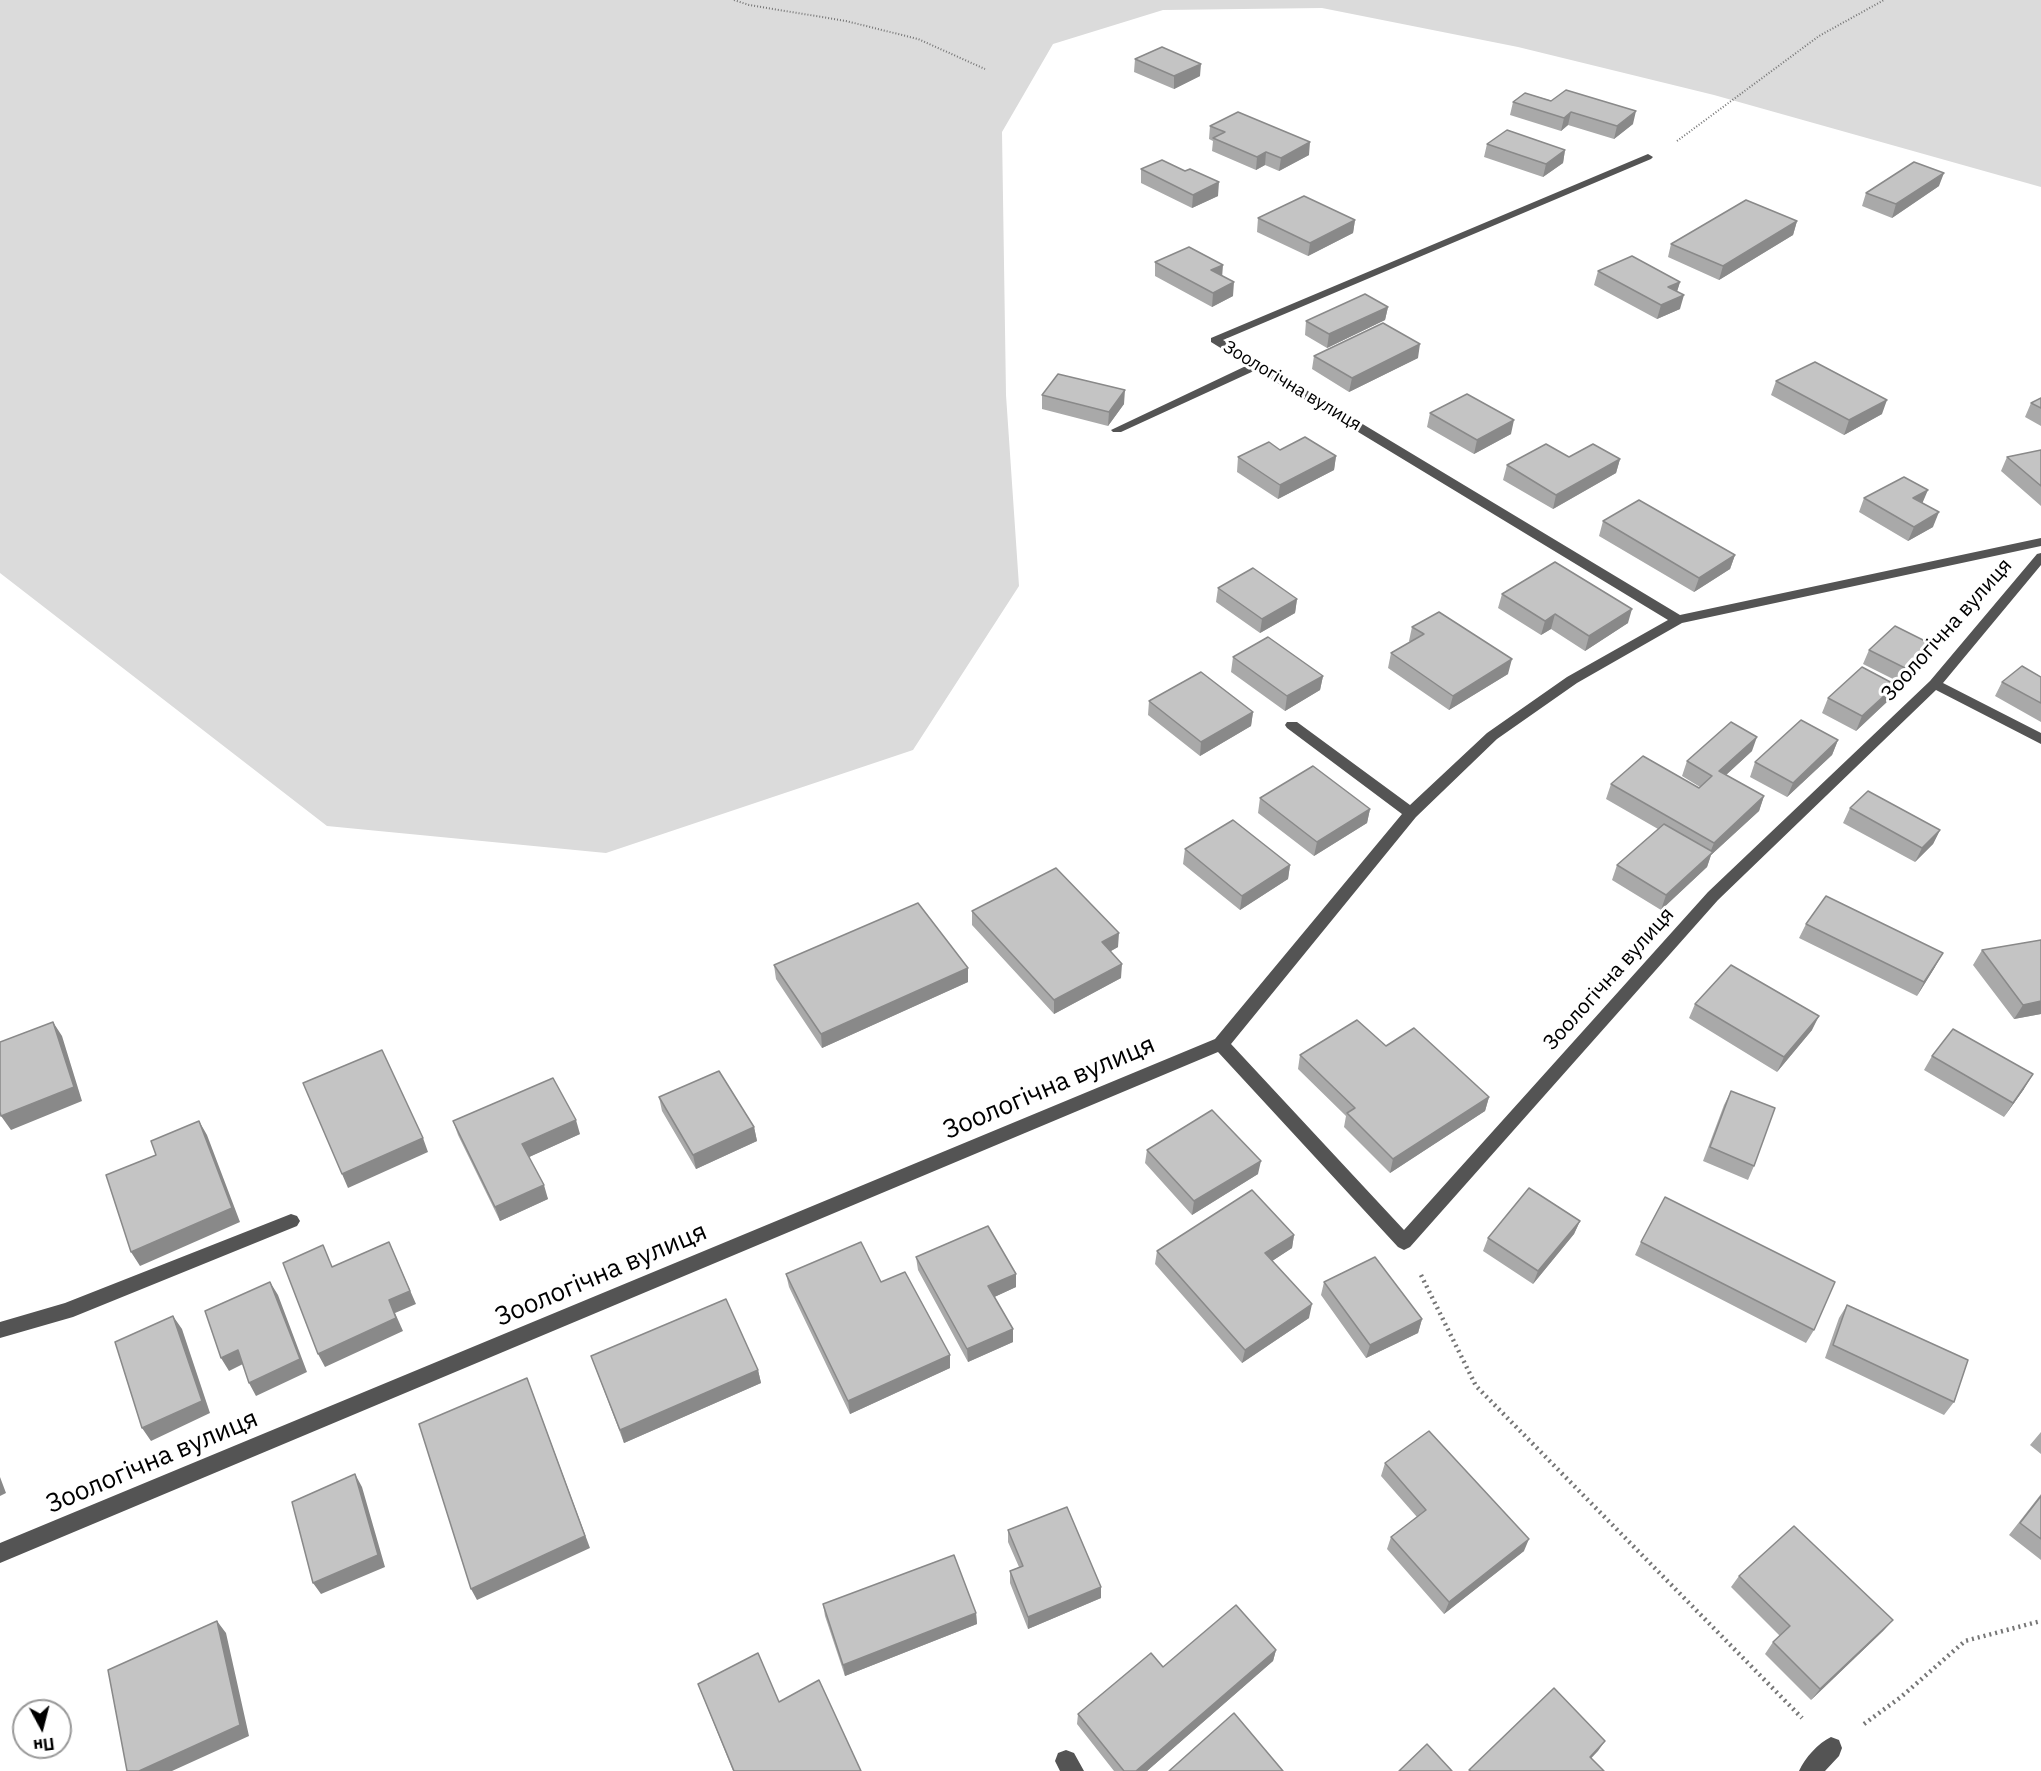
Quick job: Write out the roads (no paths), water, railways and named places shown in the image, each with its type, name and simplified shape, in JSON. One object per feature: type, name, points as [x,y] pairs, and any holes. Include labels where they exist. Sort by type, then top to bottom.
[{"type":"street","name":"Зоологічна вулиця","points":[[1648,157],[1215,340],[1678,620]]},
{"type":"street","points":[[1117,430],[1257,365]]},
{"type":"street","name":"Зоологічна вулиця","points":[[0,1553],[1221,1044],[1411,813],[1492,736],[1572,680],[1678,620],[2041,542]]},
{"type":"street","name":"Зоологічна вулиця","points":[[1221,1044],[1404,1242],[1713,896],[1935,684],[2041,557]]},
{"type":"street","points":[[1935,684],[2041,739]]},
{"type":"street","points":[[1292,725],[1411,813]]},
{"type":"street","points":[[0,1330],[67,1311],[291,1221]]},
{"type":"street","points":[[1810,1771],[1831,1748]]}]
